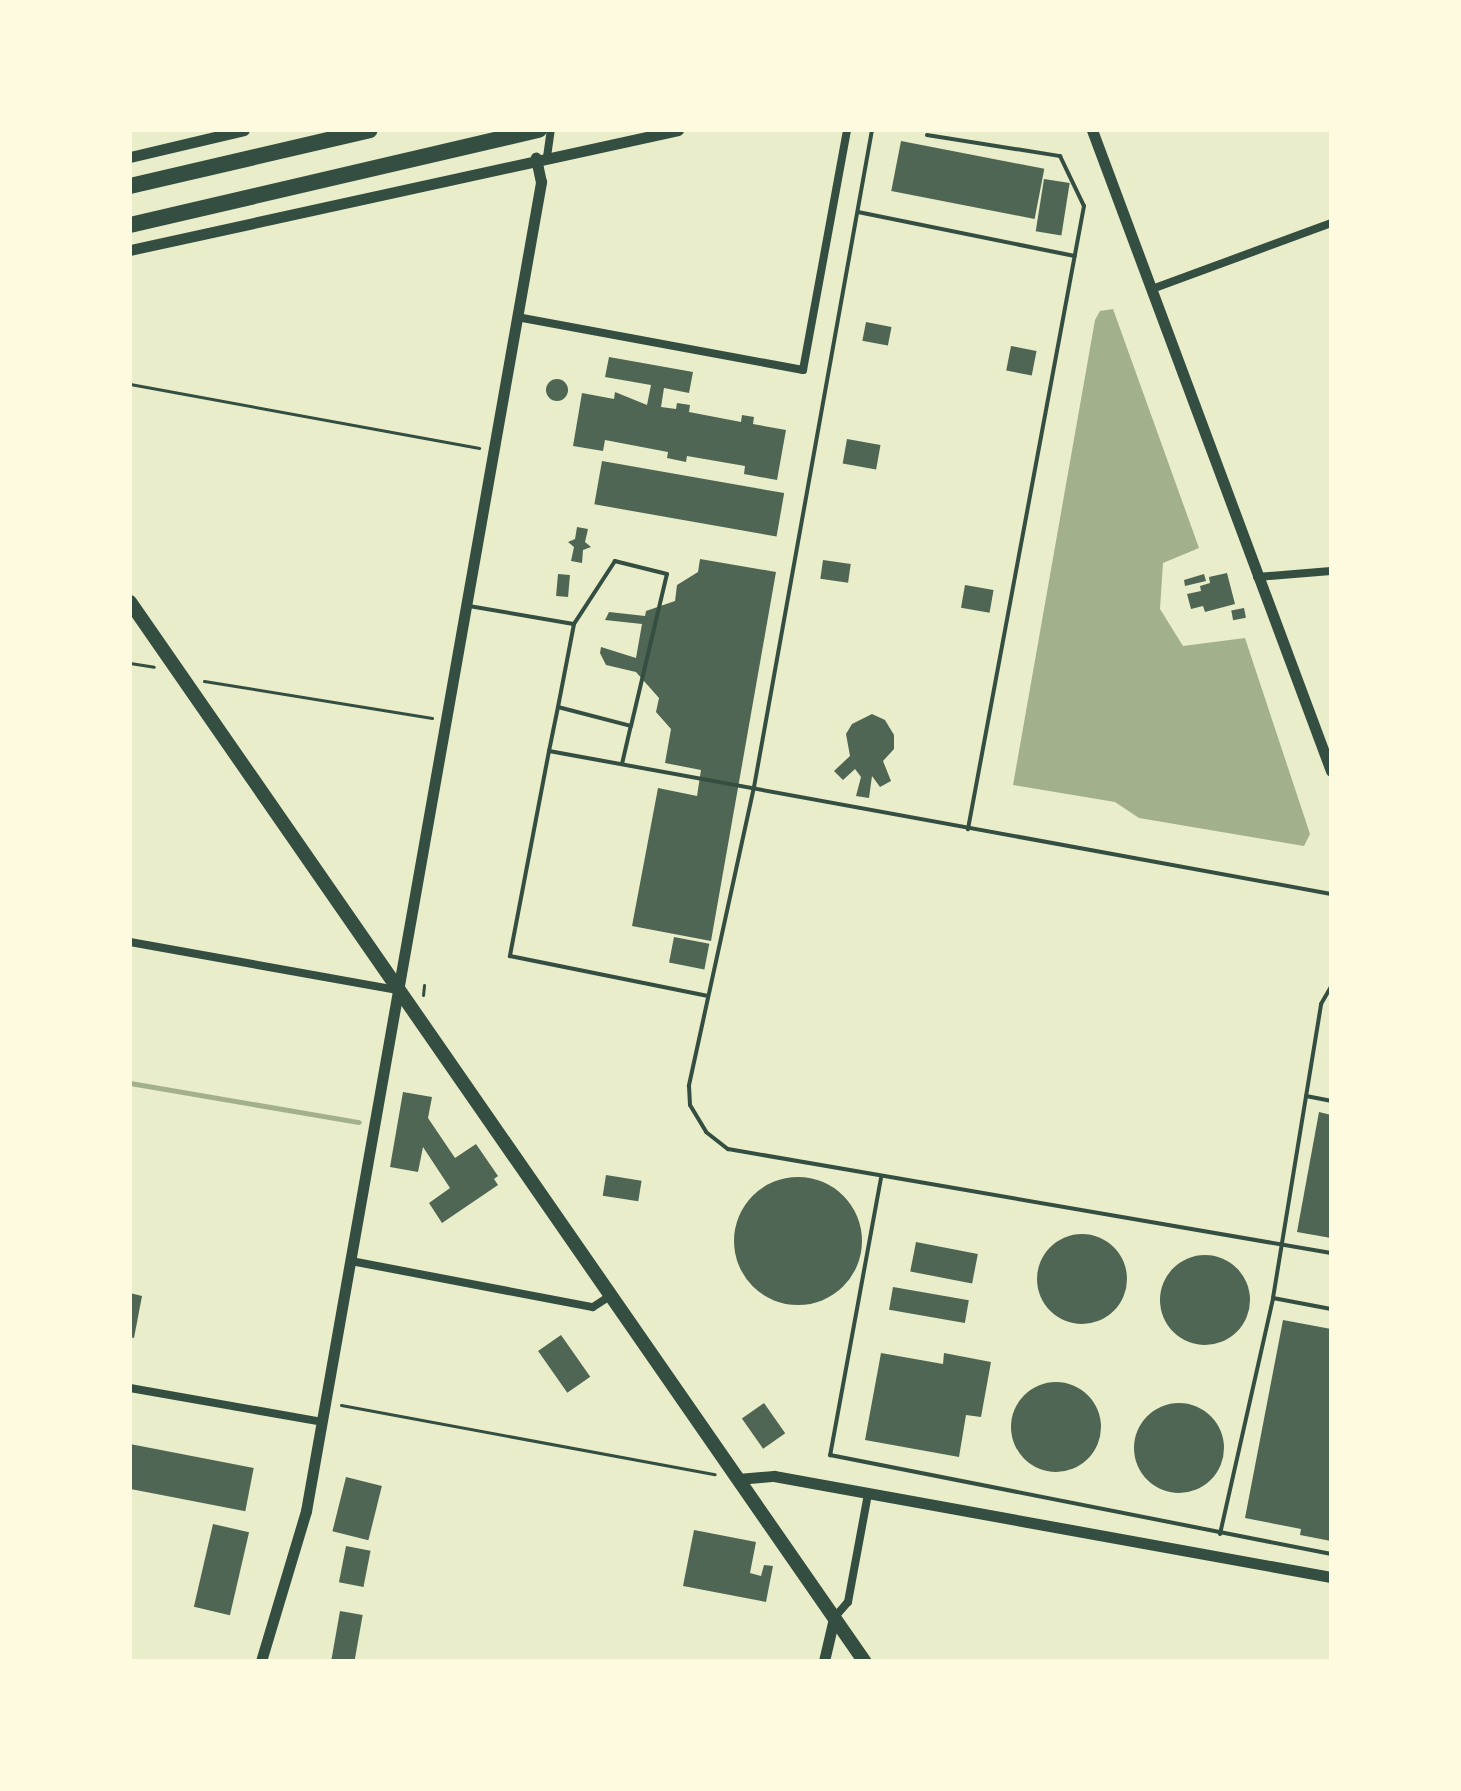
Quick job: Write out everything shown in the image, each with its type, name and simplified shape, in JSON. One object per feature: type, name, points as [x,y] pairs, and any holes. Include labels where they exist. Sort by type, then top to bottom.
[{"type":"highway","points":[[130,186],[370,130]]},
{"type":"highway","points":[[130,225],[539,130]]},
{"type":"main road","points":[[130,602],[864,1661]]},
{"type":"street","points":[[130,157],[244,130]]},
{"type":"street","points":[[261,1661],[301,1533],[469,606],[542,178],[542,158],[551,130]]},
{"type":"street","points":[[130,250],[678,130]]},
{"type":"street","points":[[517,317],[803,370],[847,130]]},
{"type":"street","points":[[1092,130],[1331,771]]},
{"type":"street","points":[[1152,289],[1331,223]]},
{"type":"street","points":[[1257,577],[1331,571]]},
{"type":"street","points":[[130,942],[399,992]]},
{"type":"street","points":[[351,1261],[593,1307],[610,1296]]},
{"type":"street","points":[[130,1388],[322,1422]]},
{"type":"street","points":[[738,1479],[774,1476],[1331,1577]]},
{"type":"street","points":[[824,1661],[834,1618],[848,1602],[868,1494]]},
{"type":"lane","points":[[872,130],[754,787],[689,1086],[690,1105],[706,1132],[728,1149],[881,1178],[1282,1241],[1331,1253]]},
{"type":"lane","points":[[927,135],[1060,156],[1084,206],[968,829]]},
{"type":"lane","points":[[858,212],[1075,256]]},
{"type":"lane","points":[[622,764],[667,574],[615,561],[574,624],[510,956],[708,996]]},
{"type":"lane","points":[[469,606],[574,624]]},
{"type":"lane","points":[[558,707],[631,726]]},
{"type":"lane","points":[[549,751],[1331,894]]},
{"type":"lane","points":[[1220,1534],[1273,1298],[1321,1004],[1331,987]]},
{"type":"lane","points":[[1306,1096],[1331,1101]]},
{"type":"lane","points":[[881,1178],[830,1455],[1331,1554]]},
{"type":"lane","points":[[1273,1298],[1331,1309]]},
{"type":"path","points":[[130,384],[495,451]]},
{"type":"path","points":[[190,688],[209,678],[448,721]]},
{"type":"path","points":[[325,1402],[738,1479]]},
{"type":"shaded area","points":[[1113,309],[1199,548],[1163,563],[1160,609],[1183,646],[1245,638],[1310,834],[1304,846],[1139,818],[1115,802],[1013,785],[1095,320],[1100,311]]},
{"type":"building","points":[[901,141],[1044,169],[1035,219],[891,191]]},
{"type":"building","points":[[1044,179],[1070,183],[1061,235],[1036,231]]},
{"type":"building","points":[[866,322],[892,327],[888,346],[862,341]]},
{"type":"building","points":[[1011,346],[1037,351],[1032,376],[1006,371]]},
{"type":"building","points":[[609,357],[693,372],[689,393],[664,388],[661,407],[676,409],[677,403],[690,405],[689,412],[741,422],[742,415],[754,417],[753,424],[786,430],[777,480],[744,474],[745,466],[687,456],[686,462],[667,458],[668,452],[605,440],[603,451],[573,446],[582,393],[614,399],[615,392],[647,405],[651,385],[605,377]]},
{"type":"building","points":[[557,379],[565,382],[568,390],[565,398],[557,401],[549,398],[546,390],[549,382]]},
{"type":"building","points":[[847,439],[880,445],[876,470],[843,464]]},
{"type":"building","points":[[602,461],[784,493],[777,536],[594,504]]},
{"type":"building","points":[[577,527],[588,529],[585,542],[591,547],[583,550],[582,563],[571,561],[574,547],[568,542],[575,539]]},
{"type":"building","points":[[700,559],[776,572],[711,941],[632,926],[658,788],[697,796],[701,770],[665,763],[671,729],[656,712],[659,698],[636,672],[606,665],[600,653],[601,647],[636,658],[642,624],[605,620],[609,612],[645,616],[646,611],[675,601],[677,585],[698,572]]},
{"type":"building","points":[[823,560],[851,564],[848,583],[820,579]]},
{"type":"building","points":[[1227,573],[1235,604],[1205,612],[1203,606],[1191,609],[1187,594],[1201,591],[1200,586],[1210,583],[1209,577]]},
{"type":"building","points":[[558,574],[570,575],[568,597],[556,596]]},
{"type":"building","points":[[1204,574],[1206,581],[1185,586],[1184,580]]},
{"type":"building","points":[[965,585],[994,590],[990,613],[961,608]]},
{"type":"building","points":[[1244,608],[1246,618],[1233,620],[1231,610]]},
{"type":"building","points":[[872,714],[885,720],[894,735],[894,749],[883,761],[891,781],[880,787],[872,776],[869,798],[856,796],[861,777],[855,769],[843,780],[834,771],[850,756],[846,734],[852,724]]},
{"type":"building","points":[[674,937],[709,944],[704,969],[669,963]]},
{"type":"building","points":[[403,1092],[432,1097],[428,1118],[455,1158],[476,1144],[498,1176],[494,1179],[498,1185],[442,1223],[429,1203],[450,1188],[423,1147],[418,1172],[390,1167]]},
{"type":"building","points":[[1319,1112],[1331,1115],[1331,1238],[1297,1232]]},
{"type":"building","points":[[606,1175],[642,1181],[638,1201],[603,1196]]},
{"type":"building","points":[[798,1177],[823,1182],[843,1196],[857,1216],[862,1241],[857,1266],[843,1286],[823,1300],[798,1305],[773,1300],[753,1286],[739,1266],[734,1241],[739,1216],[753,1196],[773,1182]]},
{"type":"building","points":[[1082,1234],[1099,1237],[1114,1247],[1124,1262],[1127,1279],[1124,1296],[1114,1311],[1099,1321],[1082,1324],[1065,1321],[1050,1311],[1040,1296],[1037,1279],[1040,1262],[1050,1247],[1065,1237]]},
{"type":"building","points":[[916,1242],[978,1254],[972,1283],[910,1271]]},
{"type":"building","points":[[1205,1255],[1222,1258],[1237,1268],[1247,1283],[1250,1300],[1247,1317],[1237,1332],[1222,1342],[1205,1345],[1188,1342],[1173,1332],[1163,1317],[1160,1300],[1163,1283],[1173,1268],[1188,1258]]},
{"type":"building","points":[[893,1287],[969,1300],[965,1323],[889,1310]]},
{"type":"building","points":[[130,1293],[142,1296],[134,1338],[130,1337]]},
{"type":"building","points":[[1283,1320],[1331,1329],[1331,1541],[1300,1535],[1301,1529],[1245,1518]]},
{"type":"building","points":[[561,1335],[590,1377],[567,1393],[538,1351]]},
{"type":"building","points":[[881,1353],[943,1364],[944,1353],[991,1362],[981,1417],[966,1415],[959,1457],[865,1440]]},
{"type":"building","points":[[1056,1382],[1073,1385],[1088,1395],[1098,1410],[1101,1427],[1098,1444],[1088,1459],[1073,1469],[1056,1472],[1039,1469],[1024,1459],[1014,1444],[1011,1427],[1014,1410],[1024,1395],[1039,1385]]},
{"type":"building","points":[[764,1403],[785,1433],[763,1449],[742,1418]]},
{"type":"building","points":[[1179,1403],[1196,1406],[1211,1416],[1221,1431],[1224,1448],[1221,1465],[1211,1480],[1196,1490],[1179,1493],[1162,1490],[1147,1480],[1137,1465],[1134,1448],[1137,1431],[1147,1416],[1162,1406]]},
{"type":"building","points":[[130,1444],[254,1468],[245,1511],[130,1489]]},
{"type":"building","points":[[346,1477],[382,1486],[368,1540],[332,1531]]},
{"type":"building","points":[[213,1524],[249,1532],[230,1615],[194,1607]]},
{"type":"building","points":[[694,1530],[756,1542],[750,1573],[761,1576],[764,1565],[773,1566],[766,1602],[683,1586]]},
{"type":"building","points":[[346,1546],[371,1551],[363,1587],[339,1582]]},
{"type":"building","points":[[340,1611],[363,1615],[355,1661],[331,1661]]},
{"type":"waterway","points":[[130,1083],[359,1122]]}]
